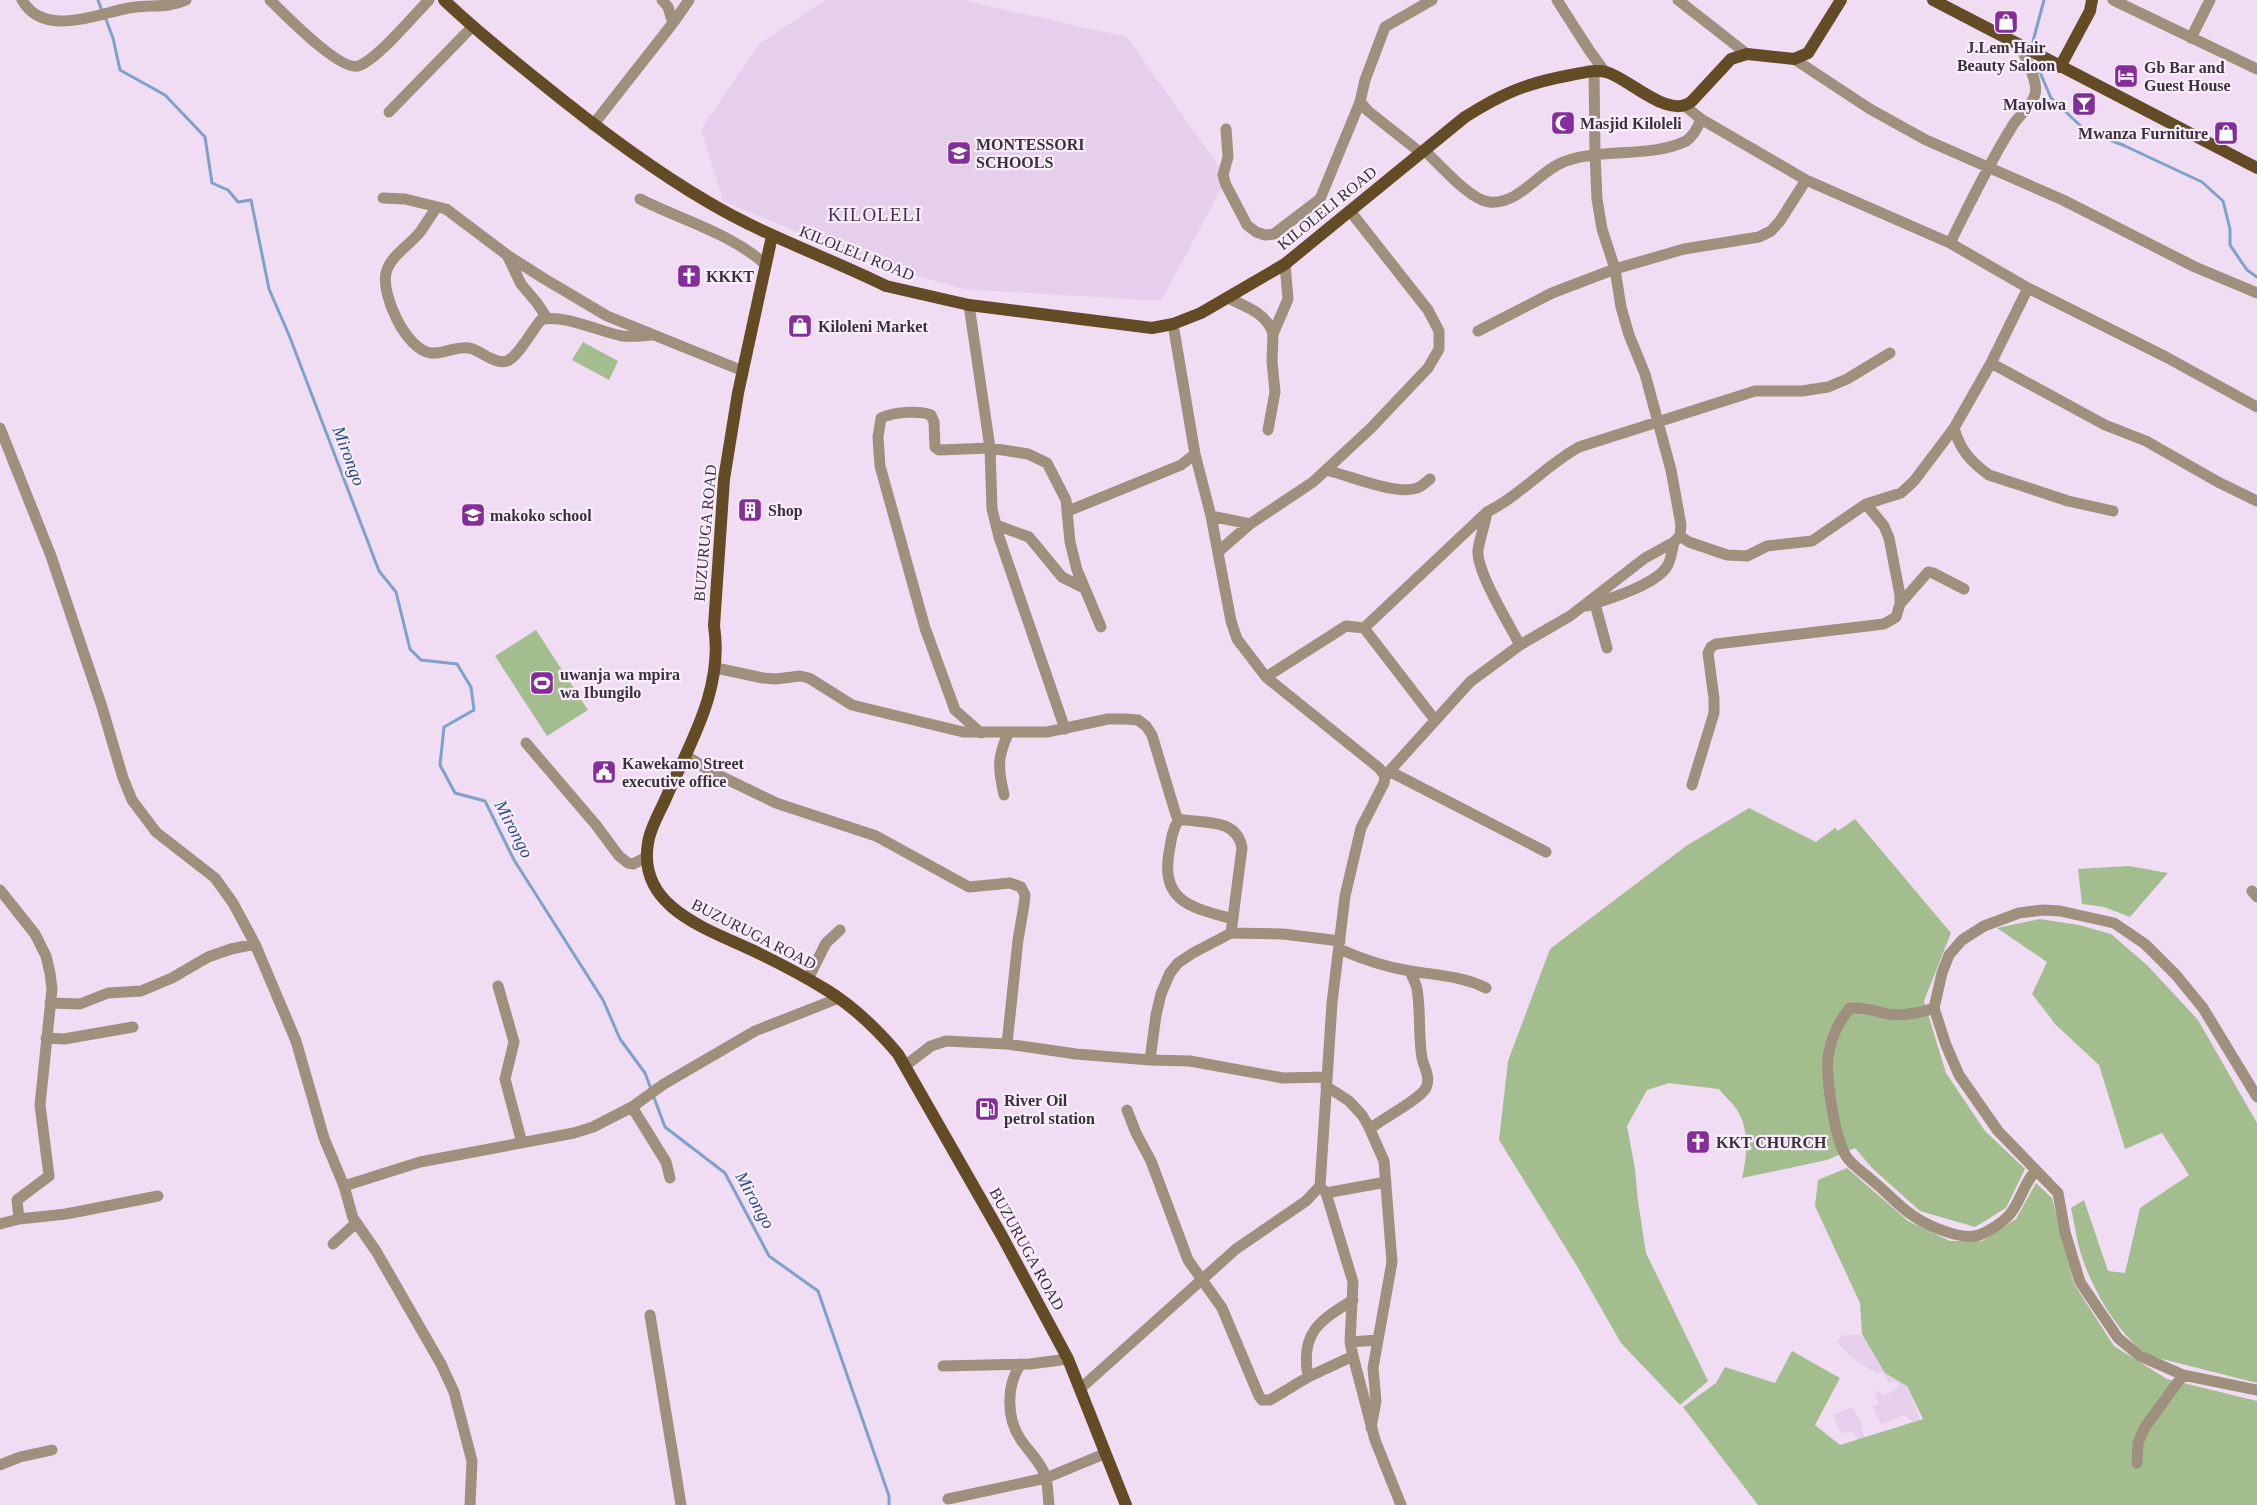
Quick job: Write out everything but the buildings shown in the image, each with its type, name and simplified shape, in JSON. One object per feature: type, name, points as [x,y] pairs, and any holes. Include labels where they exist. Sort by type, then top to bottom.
[{"type":"main road","name":"KILOLELI ROAD","points":[[444,0],[472,26],[593,125],[652,167],[708,203],[772,236],[886,286],[969,305],[1132,327],[1152,328],[1173,324],[1201,313],[1284,264],[1465,117],[1497,96],[1531,83],[1600,71]]},
{"type":"main road","points":[[1600,71],[1657,101],[1685,106],[1709,84],[1731,59],[1747,54],[1794,59],[1808,53],[1813,48],[1841,0]]},
{"type":"main road","points":[[1933,0],[2257,168]]},
{"type":"main road","points":[[2060,67],[2090,11],[2092,0]]},
{"type":"main road","name":"BUZURUGA ROAD","points":[[772,236],[738,393],[722,497],[714,626],[717,642],[716,668],[710,696],[697,731],[653,828],[648,843],[648,872],[660,895],[683,917],[808,979],[839,998],[880,1032],[906,1065],[1068,1359],[1082,1388],[1104,1454],[1126,1505]]},
{"type":"street","points":[[22,0],[33,14],[42,19],[58,20],[95,16],[131,7],[169,6],[186,0]]},
{"type":"street","points":[[270,0],[307,34],[343,63],[351,67],[360,66],[376,54],[429,0]]},
{"type":"street","points":[[662,0],[668,7],[673,24]]},
{"type":"street","points":[[593,125],[673,24],[689,0]]},
{"type":"street","points":[[1226,129],[1228,157],[1223,175],[1226,185],[1247,225],[1256,232],[1265,235],[1274,234],[1320,199],[1360,102],[1365,80],[1385,27],[1432,0]]},
{"type":"street","points":[[1557,0],[1600,71],[1595,154],[1602,229],[1615,268],[1621,307],[1629,335],[1645,374],[1656,422],[1671,470],[1681,524],[1669,563],[1663,572],[1627,593],[1582,608]]},
{"type":"street","points":[[1678,0],[1747,54]]},
{"type":"street","points":[[2114,0],[2257,69]]},
{"type":"street","points":[[2191,38],[2210,0]]},
{"type":"street","points":[[389,112],[472,26]]},
{"type":"street","points":[[1950,243],[1988,167],[2014,122],[2035,96],[2036,89],[2032,76],[2019,44]]},
{"type":"street","points":[[1794,59],[1870,109],[1926,140],[2064,200],[2195,267],[2257,293]]},
{"type":"street","points":[[1360,102],[1368,111],[1474,195],[1487,202],[1494,202],[1518,194],[1550,169],[1564,162],[1595,154],[1656,148],[1687,140],[1696,132],[1701,119]]},
{"type":"street","points":[[1685,106],[1701,119],[1806,180],[1950,243],[2028,288],[2166,357],[2257,407]]},
{"type":"street","points":[[1478,330],[1552,294],[1615,268],[1684,249],[1758,237],[1771,231],[1780,221],[1806,180]]},
{"type":"street","points":[[382,198],[405,199],[446,209],[506,255],[607,316],[743,371]]},
{"type":"street","points":[[640,199],[752,252],[765,264]]},
{"type":"street","points":[[437,207],[419,233],[389,264],[385,281],[387,298],[406,336],[424,351],[431,353],[471,348],[498,361],[510,360],[540,320],[547,318],[581,324],[621,335],[654,336]]},
{"type":"street","points":[[1218,552],[1250,524],[1313,482],[1371,428],[1428,368],[1439,349],[1439,331],[1428,310],[1350,211]]},
{"type":"street","points":[[506,255],[521,284],[547,318]]},
{"type":"street","points":[[1273,334],[1288,299],[1284,264]]},
{"type":"street","points":[[1401,1505],[1371,1428],[1353,1356],[1350,1342],[1353,1300],[1352,1282],[1323,1190],[1332,1003],[1345,896],[1361,828],[1384,783],[1387,773],[1470,682],[1520,645],[1582,608],[1645,558],[1677,539],[1727,555],[1747,556],[1767,546],[1812,541],[1866,504],[1901,493],[1914,481],[1954,428],[1991,363],[2028,288]]},
{"type":"street","points":[[1228,298],[1259,314],[1271,326],[1273,334],[1275,392],[1268,430]]},
{"type":"street","points":[[969,305],[990,448],[992,509],[1004,556],[1065,729]]},
{"type":"street","points":[[1173,324],[1195,454],[1211,516],[1231,621],[1237,639],[1266,677],[1387,773],[1546,852]]},
{"type":"street","points":[[1364,628],[1487,512],[1503,503],[1560,458],[1579,447],[1755,391],[1802,391],[1828,387],[1890,353]]},
{"type":"street","points":[[1991,363],[2105,425],[2146,441],[2218,482],[2257,501]]},
{"type":"street","points":[[981,733],[956,710],[925,628],[880,466],[878,448],[879,422],[884,416],[926,413],[931,415],[934,422],[936,450],[990,448],[1028,454],[1043,459],[1066,500],[1070,542],[1077,570],[1101,628]]},
{"type":"street","points":[[0,428],[51,556],[102,707],[123,778],[132,800],[156,832],[215,878],[233,903],[255,944],[296,1041],[324,1138],[344,1186],[356,1223],[376,1251],[441,1364],[454,1392],[472,1461],[470,1505]]},
{"type":"street","points":[[1954,428],[1963,452],[1978,468],[1989,475],[2068,501],[2113,511]]},
{"type":"street","points":[[1068,512],[1180,465],[1195,454]]},
{"type":"street","points":[[1326,470],[1390,489],[1405,490],[1417,488],[1430,479]]},
{"type":"street","points":[[1692,785],[1714,714],[1708,653],[1711,647],[1716,644],[1884,624],[1896,617],[1900,604],[1899,586],[1892,561],[1889,538],[1884,526],[1866,504]]},
{"type":"street","points":[[1487,512],[1485,530],[1478,549],[1478,559],[1485,578],[1520,645]]},
{"type":"street","points":[[1211,516],[1250,524]]},
{"type":"street","points":[[996,525],[1028,537],[1062,577],[1084,588]]},
{"type":"street","points":[[1900,604],[1928,572],[1938,575],[1964,589]]},
{"type":"street","points":[[1595,604],[1607,648]]},
{"type":"street","points":[[1266,677],[1346,626],[1364,628],[1435,720]]},
{"type":"street","points":[[716,668],[763,678],[776,679],[800,676],[809,678],[852,705],[963,732],[1008,734],[1046,732],[1117,719],[1138,720],[1146,726],[1152,735],[1176,815],[1179,819],[1223,824],[1241,842],[1242,848],[1231,932]]},
{"type":"street","points":[[1004,795],[998,762],[1001,749],[1008,734]]},
{"type":"street","points":[[526,742],[624,861],[633,864],[647,857]]},
{"type":"street","points":[[685,755],[712,772],[776,803],[876,836],[969,887],[1010,882],[1021,887],[1025,895],[1018,940],[1007,1044]]},
{"type":"street","points":[[1179,819],[1173,833],[1167,865],[1172,891],[1183,902],[1194,908],[1233,918]]},
{"type":"street","points":[[0,890],[32,930],[43,949],[50,973],[50,1003],[40,1105],[49,1176],[17,1200],[19,1219]]},
{"type":"street","points":[[2257,1097],[2204,1008],[2176,975],[2145,944],[2114,923],[2085,915],[2043,910],[2019,913],[1984,926],[1962,940],[1949,955],[1942,973],[1934,1008],[1946,1045],[1959,1075],[1998,1131],[2058,1193],[2065,1232],[2080,1282],[2118,1338],[2140,1356],[2183,1375],[2257,1390]]},
{"type":"street","points":[[808,979],[826,943],[840,930]]},
{"type":"street","points":[[1150,1060],[1156,1015],[1161,994],[1170,973],[1178,963],[1231,932],[1283,934],[1340,945],[1378,964],[1457,978],[1475,982],[1486,988]]},
{"type":"street","points":[[50,1003],[80,1004],[108,993],[141,991],[172,978],[208,957],[231,949],[255,944]]},
{"type":"street","points":[[1370,1128],[1421,1094],[1427,1086],[1428,1076],[1421,1050],[1418,999],[1416,986],[1410,971]]},
{"type":"street","points":[[498,986],[514,1042],[505,1079],[522,1142]]},
{"type":"street","points":[[344,1186],[420,1162],[574,1133],[593,1126],[632,1107],[664,1084],[755,1031],[839,998]]},
{"type":"street","points":[[1934,1008],[1923,1012],[1906,1014],[1888,1014],[1864,1007],[1850,1008],[1840,1020],[1828,1053],[1834,1114],[1846,1157],[1914,1217],[1949,1233],[1965,1236],[1978,1235],[2000,1222],[2012,1211],[2024,1184],[2035,1171]]},
{"type":"street","points":[[46,1038],[64,1039],[134,1027]]},
{"type":"street","points":[[906,1065],[940,1042],[1007,1044],[1076,1054],[1190,1061],[1283,1078],[1327,1081],[1362,1115],[1370,1128],[1384,1161],[1392,1262],[1373,1379],[1376,1401],[1371,1428]]},
{"type":"street","points":[[632,1107],[666,1162],[670,1178]]},
{"type":"street","points":[[1127,1110],[1151,1162],[1188,1260],[1222,1308],[1262,1400],[1270,1400],[1308,1377],[1353,1356]]},
{"type":"street","points":[[1082,1388],[1236,1249],[1306,1201],[1323,1190],[1386,1182]]},
{"type":"street","points":[[0,1224],[19,1219],[57,1215],[158,1196]]},
{"type":"street","points":[[333,1244],[356,1223]]},
{"type":"street","points":[[1308,1377],[1305,1352],[1312,1332],[1331,1314],[1353,1300]]},
{"type":"street","points":[[650,1315],[682,1505]]},
{"type":"street","points":[[1350,1342],[1378,1340]]},
{"type":"street","points":[[943,1366],[1021,1364],[1068,1359]]},
{"type":"street","points":[[1021,1364],[1012,1380],[1010,1394],[1013,1426],[1020,1439],[1038,1462],[1046,1478],[1048,1505]]},
{"type":"street","points":[[2137,1463],[2138,1443],[2145,1427],[2183,1375]]},
{"type":"street","points":[[0,1465],[20,1457],[52,1450]]},
{"type":"street","points":[[948,1499],[1046,1478],[1104,1454]]},
{"type":"shaded area","name":"MONTESSORI SCHOOLS","points":[[826,0],[962,0],[1127,37],[1227,178],[1161,301],[963,289],[872,263],[723,201],[701,129],[760,43]]},
{"type":"shaded area","points":[[1843,1335],[1860,1335],[1873,1346],[1905,1381],[1922,1424],[1918,1425],[1904,1415],[1881,1424],[1872,1406],[1879,1404],[1874,1393],[1880,1391],[1883,1396],[1900,1386],[1895,1381],[1889,1383],[1882,1372],[1877,1374],[1851,1357],[1837,1342]]},
{"type":"shaded area","points":[[1852,1407],[1861,1423],[1864,1436],[1869,1443],[1865,1446],[1851,1431],[1841,1434],[1833,1415]]},
{"type":"green space","points":[[583,342],[618,361],[609,380],[572,360]]},
{"type":"green space","name":"uwanja wa mpira wa Ibungilo","points":[[536,630],[588,710],[547,736],[495,656]]},
{"type":"green space","points":[[1749,808],[1816,842],[1835,828],[1838,831],[1855,819],[1951,933],[1924,1001],[1946,1073],[1985,1131],[2025,1169],[2006,1208],[1975,1227],[1920,1211],[1873,1169],[1855,1148],[1827,1160],[1742,1178],[1746,1152],[1744,1126],[1733,1104],[1719,1089],[1669,1083],[1647,1090],[1627,1126],[1635,1169],[1646,1253],[1708,1381],[1680,1405],[1621,1343],[1577,1266],[1499,1140],[1508,1061],[1550,949],[1686,846]]},
{"type":"green space","points":[[2129,866],[2168,873],[2130,917],[2104,907],[2082,904],[2078,869]]},
{"type":"green space","points":[[2040,919],[2079,925],[2111,934],[2148,966],[2198,1020],[2257,1123],[2257,1383],[2150,1356],[2139,1348],[2119,1326],[2094,1287],[2081,1254],[2071,1208],[2084,1200],[2108,1271],[2125,1273],[2140,1208],[2189,1175],[2162,1133],[2125,1149],[2099,1065],[2056,1025],[2032,994],[2047,962],[1997,928]]},
{"type":"green space","points":[[1847,1168],[1908,1221],[1950,1241],[1982,1241],[2016,1219],[2036,1183],[2052,1198],[2074,1284],[2114,1346],[2167,1379],[2257,1401],[2257,1505],[1758,1505],[1683,1407],[1716,1383],[1725,1367],[1775,1383],[1792,1351],[1840,1378],[1815,1425],[1840,1445],[1923,1419],[1907,1386],[1885,1373],[1862,1334],[1860,1303],[1815,1206],[1818,1180]]},
{"type":"waterway","name":"Mirongo","points":[[98,0],[102,11]]},
{"type":"waterway","points":[[2033,41],[2044,0]]},
{"type":"waterway","name":"Mirongo","points":[[105,17],[113,38],[120,70],[165,95],[205,137],[212,183],[228,190],[238,202],[251,200],[269,289],[289,335],[379,571],[396,592],[410,649],[421,660],[457,664],[471,687],[474,710],[444,727],[440,765],[455,793],[485,801],[514,860],[603,1000],[620,1039],[645,1073],[651,1089]]},
{"type":"waterway","points":[[2039,70],[2051,98],[2085,130],[2125,146],[2202,182],[2223,201],[2230,229],[2230,245],[2247,270],[2257,277]]},
{"type":"waterway","name":"Mirongo","points":[[653,1095],[665,1127],[725,1173],[769,1256],[818,1291],[889,1496],[889,1505]]},
{"type":"place","name":"J.Lem Hair Beauty Saloon","points":[[2006,22]]},
{"type":"place","name":"Gb Bar and Guest House","points":[[2126,76]]},
{"type":"place","name":"Mayolwa","points":[[2084,104]]},
{"type":"place","name":"Masjid Kiloleli","points":[[1563,123]]},
{"type":"place","name":"Mwanza Furniture","points":[[2226,133]]},
{"type":"place","name":"MONTESSORI SCHOOLS","points":[[959,153]]},
{"type":"place","name":"KKKT","points":[[689,276]]},
{"type":"place","name":"Kiloleni Market","points":[[800,326]]},
{"type":"place","name":"Shop","points":[[750,510]]},
{"type":"place","name":"makoko school","points":[[473,515]]},
{"type":"place","name":"uwanja wa mpira wa Ibungilo","points":[[542,683]]},
{"type":"place","name":"Kawekamo Street executive office","points":[[604,772]]},
{"type":"place","name":"River Oil petrol station","points":[[987,1109]]},
{"type":"place","name":"KKT CHURCH","points":[[1698,1142]]},
{"type":"district","name":"KILOLELI","points":[[875,214]]}]
